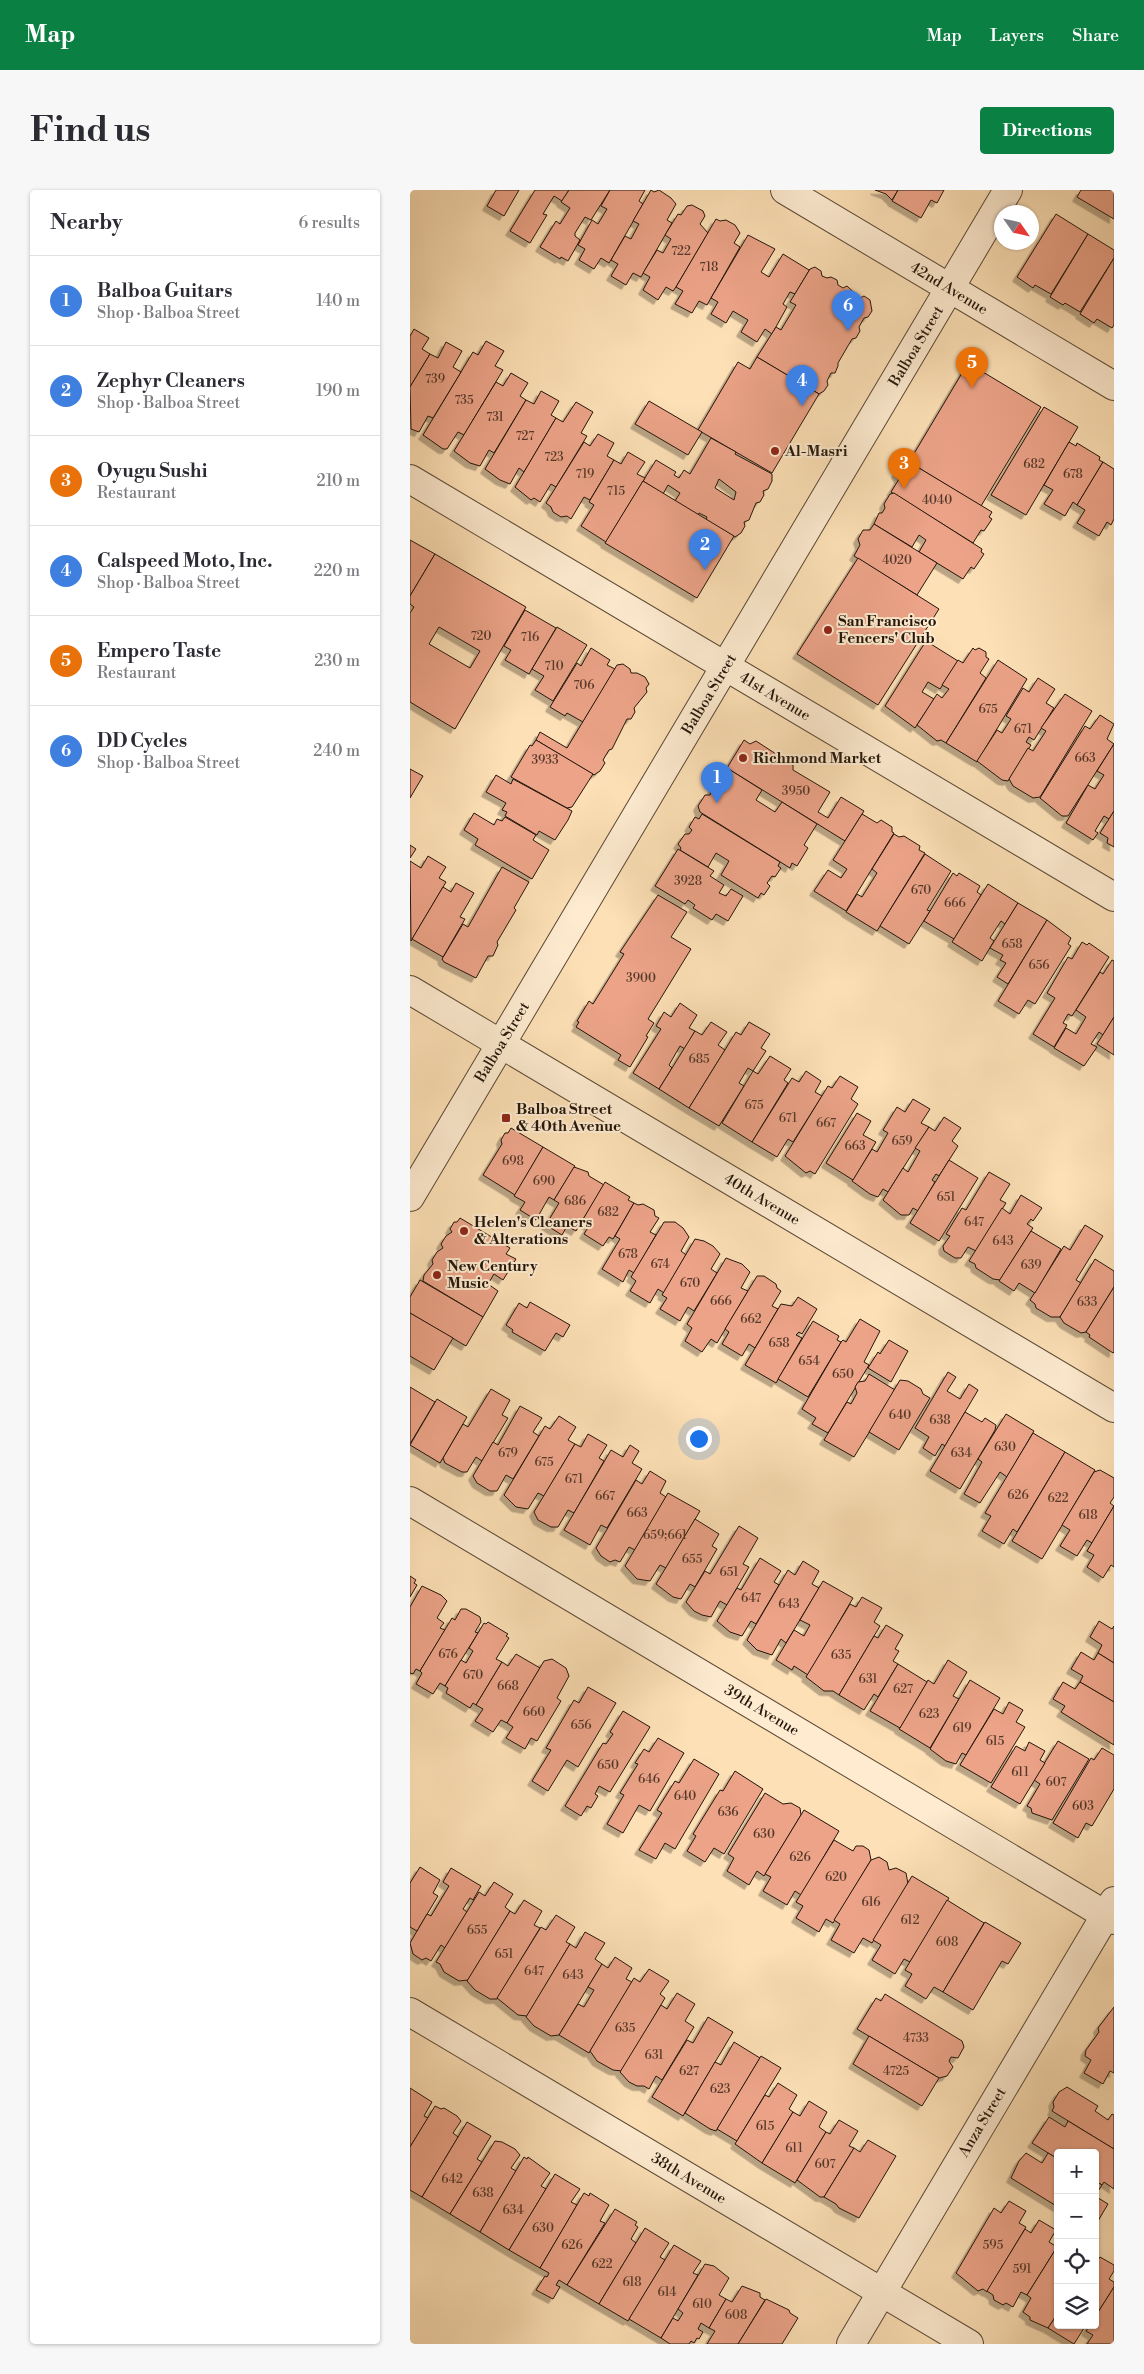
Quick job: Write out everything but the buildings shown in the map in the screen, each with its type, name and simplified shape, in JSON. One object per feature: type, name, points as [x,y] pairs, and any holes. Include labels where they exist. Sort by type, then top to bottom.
[{"type":"street","name":"42nd Avenue","points":[[785,190],[1114,386]]},
{"type":"street","name":"Balboa Street","points":[[410,1197],[1008,190]]},
{"type":"street","name":"41st Avenue","points":[[410,479],[1114,897]]},
{"type":"street","name":"40th Avenue","points":[[410,990],[1114,1408]]},
{"type":"street","name":"39th Avenue","points":[[410,1501],[1111,1912]]},
{"type":"street","name":"Anza Street","points":[[851,2344],[1111,1912]]},
{"type":"street","name":"38th Avenue","points":[[410,2012],[969,2344]]},
{"type":"place","name":"DD Cycles","points":[[848,331]]},
{"type":"place","name":"Empero Taste","points":[[972,388]]},
{"type":"place","name":"Calspeed Moto, Inc.","points":[[802,406]]},
{"type":"place","name":"Al-Masri","points":[[775,451]]},
{"type":"place","name":"Oyugu Sushi","points":[[904,489]]},
{"type":"place","name":"Zephyr Cleaners","points":[[705,570]]},
{"type":"place","name":"San Francisco Fencers' Club","points":[[828,630]]},
{"type":"place","name":"Richmond Market","points":[[743,758]]},
{"type":"place","name":"Balboa Guitars","points":[[717,803]]},
{"type":"place","name":"Balboa Street & 40th Avenue","points":[[506,1118]]},
{"type":"place","name":"Helen's Cleaners & Alterations","points":[[464,1231]]},
{"type":"place","name":"New Century Music","points":[[437,1275]]}]
